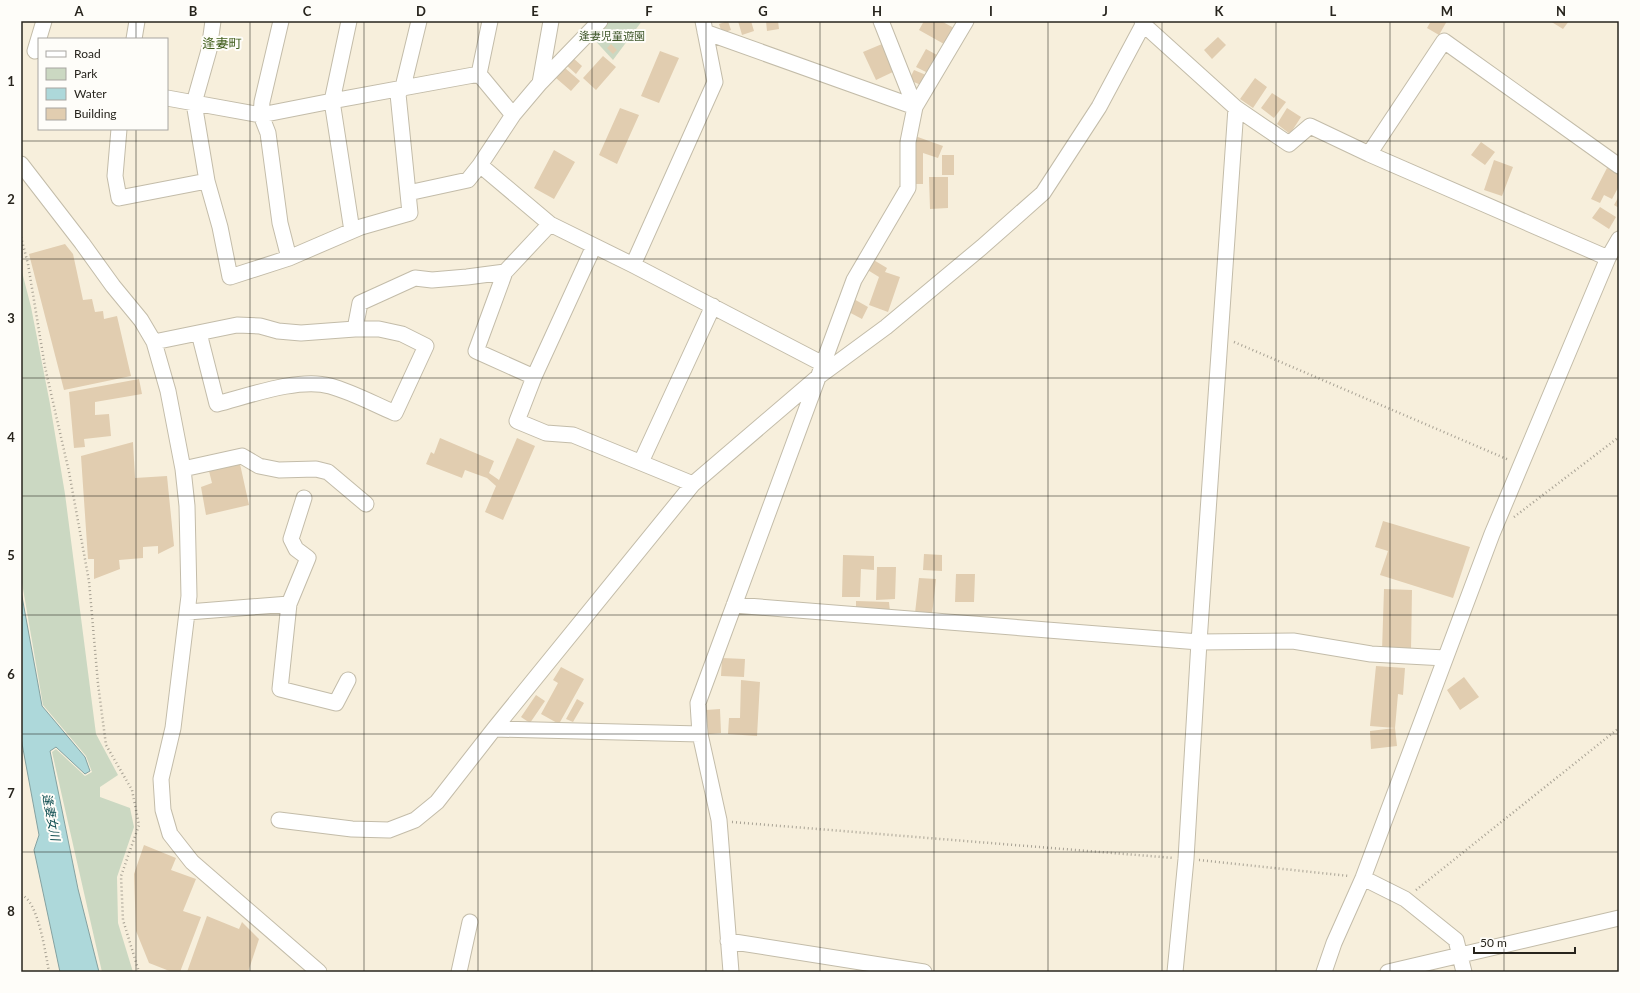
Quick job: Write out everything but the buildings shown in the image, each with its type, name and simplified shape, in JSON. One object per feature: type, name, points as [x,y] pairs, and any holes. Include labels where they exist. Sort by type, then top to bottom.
[{"type":"street","points":[[32,51],[44,21]]},
{"type":"street","points":[[134,38],[136,21]]},
{"type":"street","points":[[213,21],[209,50],[194,103],[207,180],[220,227],[230,277],[289,258],[352,231],[410,213],[398,94],[402,88],[419,21]]},
{"type":"street","points":[[282,21],[262,102],[261,115],[268,133],[280,224],[289,258]]},
{"type":"street","points":[[349,21],[332,101],[352,231]]},
{"type":"street","points":[[479,74],[490,21]]},
{"type":"street","points":[[540,83],[551,21]]},
{"type":"street","points":[[408,193],[468,180],[513,115],[540,83],[600,21]]},
{"type":"street","points":[[881,21],[915,107]]},
{"type":"street","points":[[731,972],[719,820],[700,734],[698,703],[854,280],[908,188],[908,142],[915,107],[966,21]]},
{"type":"street","points":[[279,820],[352,828],[389,830],[415,820],[438,802],[494,729],[693,484],[821,370],[886,327],[982,247],[1043,193],[1099,107],[1144,22],[1236,108],[1290,144],[1310,126],[1369,154],[1608,258]]},
{"type":"street","points":[[704,26],[915,107]]},
{"type":"street","points":[[633,265],[715,82],[704,26]]},
{"type":"street","points":[[1369,154],[1444,41],[1619,166]]},
{"type":"street","points":[[168,98],[261,115],[479,74]]},
{"type":"street","points":[[479,74],[513,115]]},
{"type":"street","points":[[1175,972],[1186,859],[1199,642],[1236,108]]},
{"type":"street","points":[[119,130],[115,176],[119,198],[207,180]]},
{"type":"street","points":[[21,164],[113,286],[141,320],[154,342],[168,391],[184,469],[188,535],[189,596],[173,728],[161,779],[163,810],[170,834],[192,862],[319,972]]},
{"type":"street","points":[[480,164],[550,224],[713,306],[821,370]]},
{"type":"street","points":[[534,377],[476,351],[505,272],[550,224]]},
{"type":"street","points":[[1324,972],[1334,943],[1363,878],[1492,534],[1608,258],[1619,239]]},
{"type":"street","points":[[594,246],[534,377],[517,421],[546,433],[573,435],[693,484]]},
{"type":"street","points":[[355,329],[360,303],[415,278],[432,280],[505,272]]},
{"type":"street","points":[[641,462],[713,306]]},
{"type":"street","points":[[154,342],[237,325],[260,326],[278,331],[301,333],[355,329],[379,329],[402,334],[426,346],[395,412],[329,386],[307,383],[217,404],[199,333]]},
{"type":"street","points":[[184,469],[242,456],[259,466],[279,470],[316,469],[328,472],[366,504]]},
{"type":"street","points":[[304,498],[291,538],[296,549],[308,558],[288,604],[280,689],[336,703],[348,680]]},
{"type":"street","points":[[188,612],[288,604]]},
{"type":"street","points":[[734,605],[1199,642],[1293,641],[1371,654],[1445,658]]},
{"type":"street","points":[[494,729],[700,734]]},
{"type":"street","points":[[1363,878],[1405,899],[1456,940],[1464,972]]},
{"type":"street","points":[[1388,972],[1619,918]]},
{"type":"street","points":[[459,972],[470,922]]},
{"type":"street","points":[[728,941],[924,972]]},
{"type":"path","points":[[21,237],[28,264],[45,367],[69,472],[89,581],[98,684],[106,745],[132,790],[139,825],[121,876],[123,920],[139,972]]},
{"type":"path","points":[[1220,336],[1522,465]]},
{"type":"path","points":[[1510,521],[1619,437]]},
{"type":"path","points":[[1405,899],[1619,728]]},
{"type":"path","points":[[719,820],[1186,859],[1363,878]]},
{"type":"path","points":[[21,895],[29,899],[36,914],[49,972]]},
{"type":"green space","name":"逢妻児童遊園","points":[[604,21],[642,21],[613,60],[590,35]]},
{"type":"green space","points":[[21,268],[31,307],[50,404],[65,494],[96,734],[118,775],[100,787],[100,797],[130,808],[134,827],[117,877],[118,923],[133,972],[102,972],[52,752],[56,749],[85,776],[92,772],[86,756],[43,705],[21,577]]},
{"type":"water","name":"逢妻女川","points":[[21,591],[42,706],[85,757],[90,771],[85,774],[56,747],[50,751],[78,889],[99,972],[60,972],[34,850],[39,835],[21,738]]},
{"type":"district","name":"逢妻町","points":[[222,43]]}]
